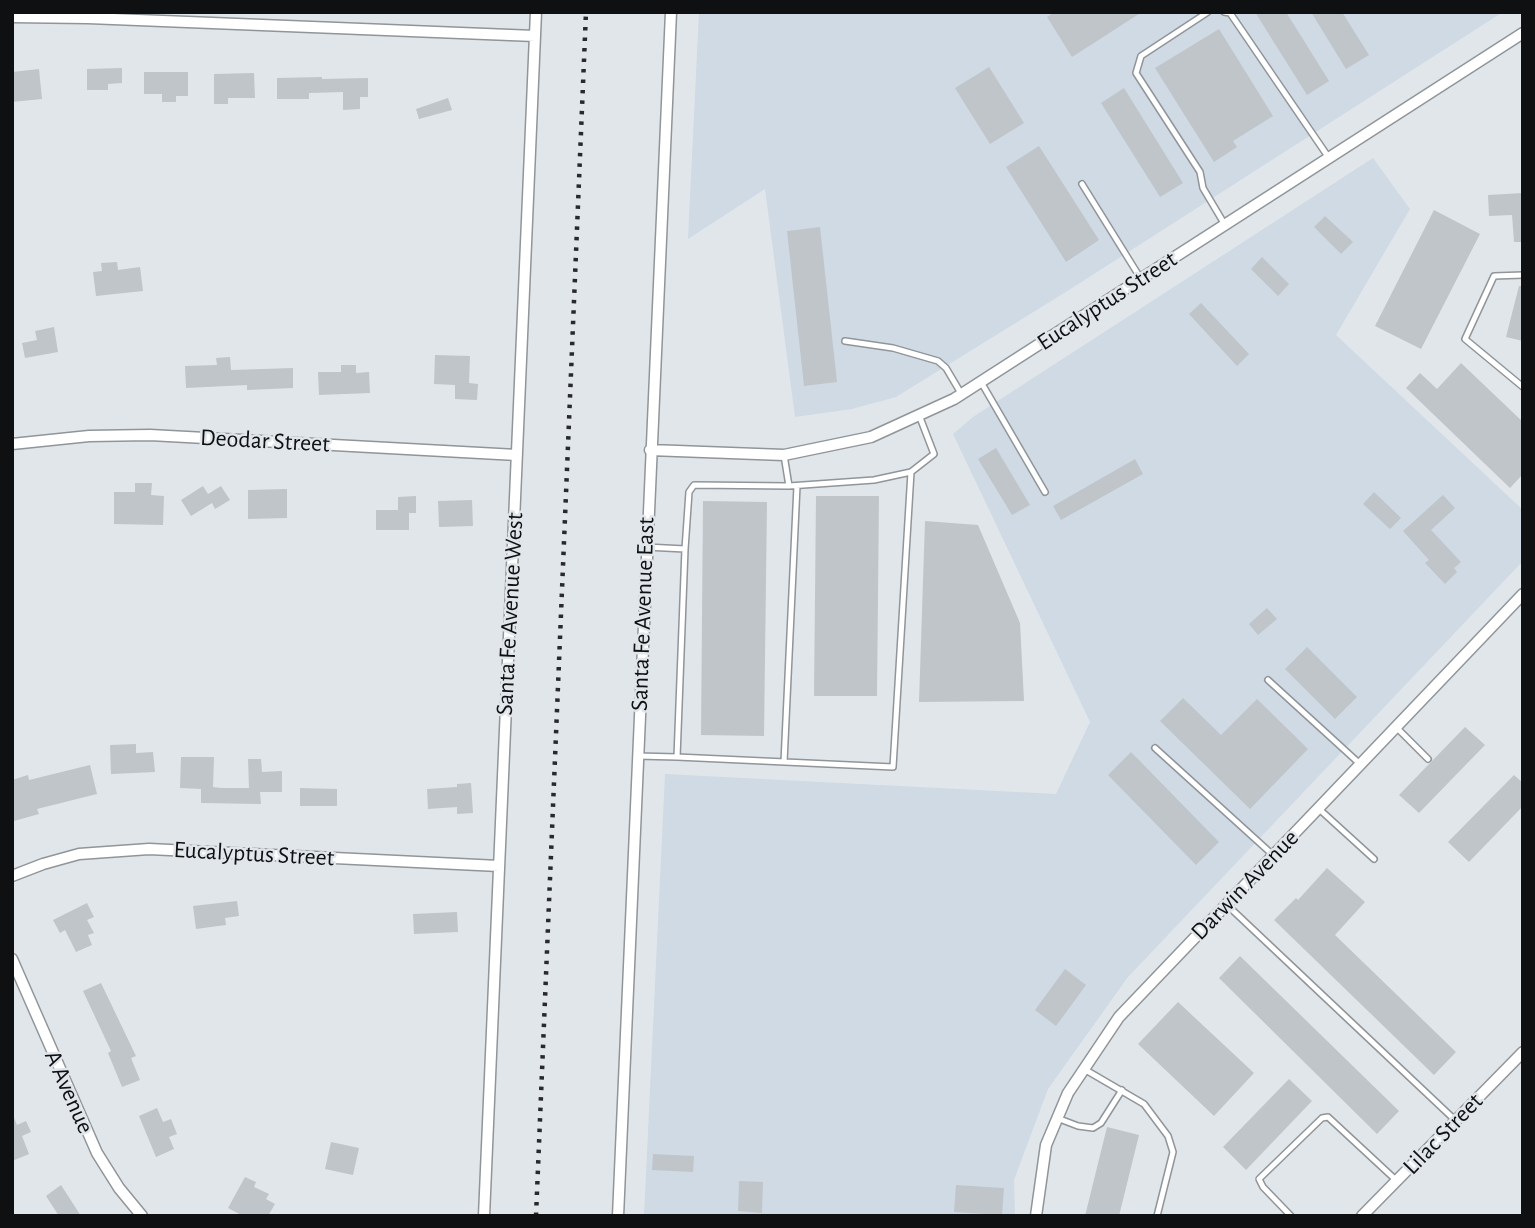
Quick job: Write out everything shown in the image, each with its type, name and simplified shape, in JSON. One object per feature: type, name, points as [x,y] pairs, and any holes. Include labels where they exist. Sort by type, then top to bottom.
[{"type":"street","name":"Santa Fe Avenue West","points":[[484,1216],[536,12]]},
{"type":"street","name":"Santa Fe Avenue East","points":[[618,1216],[671,12]]},
{"type":"street","points":[[12,17],[535,36]]},
{"type":"street","name":"Eucalyptus Street","points":[[650,450],[785,455],[871,437],[919,415],[981,382],[1523,33]]},
{"type":"street","name":"Deodar Street","points":[[12,444],[69,437],[150,435],[517,455]]},
{"type":"street","name":"Darwin Avenue","points":[[1036,1216],[1046,1145],[1057,1118],[1068,1093],[1119,1017],[1523,594]]},
{"type":"street","name":"Eucalyptus Street","points":[[12,876],[43,864],[79,855],[139,849],[499,866]]},
{"type":"street","name":"A Avenue","points":[[12,959],[97,1153],[119,1188],[142,1216]]},
{"type":"street","name":"Lilac Street","points":[[1363,1216],[1523,1052]]},
{"type":"lane","points":[[1208,12],[1141,56],[1136,73],[1200,172],[1203,188],[1225,225]]},
{"type":"lane","points":[[1224,12],[1230,13],[1329,158]]},
{"type":"lane","points":[[1082,184],[1141,279]]},
{"type":"lane","points":[[1523,275],[1494,276],[1465,339],[1523,387]]},
{"type":"lane","points":[[845,341],[893,348],[937,361],[946,368],[962,394]]},
{"type":"lane","points":[[981,382],[1045,492]]},
{"type":"lane","points":[[677,757],[689,492],[694,485],[797,486],[874,480],[911,472],[934,454],[919,415]]},
{"type":"lane","points":[[785,455],[789,486]]},
{"type":"lane","points":[[637,756],[892,767],[911,472]]},
{"type":"lane","points":[[784,762],[797,486]]},
{"type":"lane","points":[[646,547],[685,549]]},
{"type":"lane","points":[[1268,680],[1360,764]]},
{"type":"lane","points":[[1396,727],[1428,759]]},
{"type":"lane","points":[[1155,748],[1273,855]]},
{"type":"lane","points":[[1318,808],[1374,859]]},
{"type":"lane","points":[[1226,904],[1456,1121]]},
{"type":"lane","points":[[1084,1069],[1144,1104],[1163,1128],[1171,1144],[1173,1152],[1157,1216]]},
{"type":"lane","points":[[1057,1118],[1093,1128],[1101,1123],[1122,1090]]},
{"type":"lane","points":[[1291,1216],[1263,1187],[1259,1179],[1322,1118],[1328,1117],[1396,1181]]},
{"type":"shaded area","points":[[699,12],[1503,12],[1069,290],[896,397],[852,409],[795,417],[765,189],[688,239]]},
{"type":"shaded area","points":[[1373,158],[1410,209],[1336,335],[1523,510],[1523,561],[1128,977],[1048,1089],[1014,1180],[1015,1216],[644,1216],[665,774],[1056,794],[1090,722],[953,434],[973,417]]},
{"type":"building","points":[[1055,12],[1142,12],[1072,57],[1047,17]]},
{"type":"building","points":[[1255,12],[1286,12],[1329,81],[1307,95]]},
{"type":"building","points":[[1311,12],[1342,12],[1369,55],[1346,69]]},
{"type":"building","points":[[1219,29],[1273,116],[1233,141],[1237,147],[1214,162],[1155,68]]},
{"type":"building","points":[[989,67],[1024,123],[990,144],[955,88]]},
{"type":"building","points":[[122,68],[122,83],[108,84],[108,90],[87,90],[87,69]]},
{"type":"building","points":[[39,69],[42,99],[12,102],[12,72]]},
{"type":"building","points":[[144,72],[188,72],[188,96],[176,96],[176,102],[162,102],[162,94],[144,94]]},
{"type":"building","points":[[254,73],[255,98],[228,98],[228,104],[214,104],[214,74]]},
{"type":"building","points":[[277,78],[368,78],[368,97],[360,97],[360,109],[343,110],[343,92],[309,93],[309,99],[277,99]]},
{"type":"building","points":[[1124,88],[1183,183],[1160,197],[1101,103]]},
{"type":"building","points":[[448,98],[452,110],[419,119],[416,109]]},
{"type":"building","points":[[1039,146],[1099,240],[1066,262],[1006,167]]},
{"type":"building","points":[[1523,193],[1523,242],[1514,242],[1512,215],[1489,216],[1488,195]]},
{"type":"building","points":[[1434,210],[1480,234],[1421,349],[1375,326]]},
{"type":"building","points":[[1325,216],[1353,242],[1341,254],[1314,227]]},
{"type":"building","points":[[820,227],[837,382],[804,386],[787,231]]},
{"type":"building","points":[[1262,257],[1289,284],[1278,296],[1251,269]]},
{"type":"building","points":[[117,262],[118,270],[140,267],[143,291],[96,296],[93,272],[102,271],[101,263]]},
{"type":"building","points":[[1519,286],[1523,286],[1523,341],[1506,337]]},
{"type":"building","points":[[1201,303],[1249,354],[1237,366],[1189,314]]},
{"type":"building","points":[[54,327],[58,352],[25,358],[22,343],[37,340],[35,331]]},
{"type":"building","points":[[435,355],[470,356],[469,383],[478,384],[477,400],[455,399],[455,385],[434,384]]},
{"type":"building","points":[[230,357],[231,370],[293,368],[293,388],[247,390],[247,385],[186,388],[185,366],[217,365],[216,358]]},
{"type":"building","points":[[1461,363],[1523,422],[1523,474],[1510,488],[1406,388],[1420,373],[1437,389]]},
{"type":"building","points":[[341,365],[356,365],[356,373],[369,372],[370,393],[319,395],[318,372],[341,372]]},
{"type":"building","points":[[996,448],[1030,505],[1012,515],[978,459]]},
{"type":"building","points":[[1135,459],[1143,474],[1061,520],[1053,506]]},
{"type":"building","points":[[135,483],[152,483],[151,495],[164,496],[163,525],[114,524],[114,492],[135,492]]},
{"type":"building","points":[[203,486],[208,494],[221,486],[230,500],[215,509],[212,503],[191,516],[181,500]]},
{"type":"building","points":[[287,489],[287,518],[248,519],[248,490]]},
{"type":"building","points":[[1374,492],[1401,518],[1390,529],[1363,504]]},
{"type":"building","points":[[1443,495],[1455,508],[1431,530],[1461,562],[1454,568],[1457,572],[1445,584],[1425,563],[1429,560],[1403,531]]},
{"type":"building","points":[[416,496],[416,513],[409,513],[409,530],[376,530],[376,510],[398,510],[398,497]]},
{"type":"building","points":[[816,496],[879,496],[877,696],[814,696]]},
{"type":"building","points":[[472,500],[473,526],[439,527],[438,501]]},
{"type":"building","points":[[703,501],[767,502],[764,736],[701,735]]},
{"type":"building","points":[[925,521],[978,525],[1020,623],[1024,701],[919,702]]},
{"type":"building","points":[[1267,608],[1277,619],[1258,635],[1249,624]]},
{"type":"building","points":[[1307,647],[1357,697],[1335,719],[1285,669]]},
{"type":"building","points":[[1183,698],[1221,735],[1257,699],[1308,749],[1250,809],[1160,721]]},
{"type":"building","points":[[1465,727],[1485,745],[1419,813],[1399,795]]},
{"type":"building","points":[[136,744],[136,753],[153,752],[155,772],[111,774],[110,745]]},
{"type":"building","points":[[1131,752],[1219,842],[1196,865],[1108,775]]},
{"type":"building","points":[[181,757],[214,757],[213,787],[221,788],[249,788],[248,759],[261,759],[262,772],[282,771],[282,792],[260,792],[261,804],[201,803],[201,789],[180,788]]},
{"type":"building","points":[[90,765],[97,794],[37,809],[39,814],[14,821],[12,780],[28,775],[29,780]]},
{"type":"building","points":[[1514,775],[1523,783],[1523,806],[1469,862],[1448,842]]},
{"type":"building","points":[[471,783],[473,813],[457,814],[457,807],[428,809],[427,789]]},
{"type":"building","points":[[300,788],[337,789],[337,806],[300,806]]},
{"type":"building","points":[[1327,868],[1365,902],[1335,935],[1456,1052],[1434,1075],[1274,920],[1296,898],[1298,900]]},
{"type":"building","points":[[237,901],[239,916],[225,918],[226,925],[196,929],[193,906]]},
{"type":"building","points":[[87,903],[94,917],[87,920],[94,933],[88,935],[92,945],[76,952],[65,930],[60,933],[53,920]]},
{"type":"building","points":[[457,912],[458,932],[414,934],[413,914]]},
{"type":"building","points":[[1240,956],[1399,1111],[1377,1134],[1219,978]]},
{"type":"building","points":[[1065,969],[1086,985],[1056,1026],[1035,1010]]},
{"type":"building","points":[[101,983],[136,1056],[131,1058],[140,1080],[122,1087],[108,1053],[111,1051],[83,991]]},
{"type":"building","points":[[1178,1002],[1254,1073],[1214,1116],[1138,1044]]},
{"type":"building","points":[[1289,1079],[1312,1101],[1246,1170],[1223,1147]]},
{"type":"building","points":[[157,1108],[163,1122],[171,1119],[177,1134],[169,1137],[174,1149],[156,1157],[139,1116]]},
{"type":"building","points":[[12,1113],[17,1125],[26,1121],[31,1132],[22,1136],[29,1154],[12,1161]]},
{"type":"building","points":[[1107,1127],[1139,1135],[1119,1216],[1085,1216]]},
{"type":"building","points":[[331,1142],[359,1148],[353,1175],[325,1169]]},
{"type":"building","points":[[653,1154],[694,1156],[693,1172],[652,1170]]},
{"type":"building","points":[[245,1177],[256,1182],[254,1187],[269,1194],[266,1199],[275,1204],[268,1216],[243,1216],[228,1208]]},
{"type":"building","points":[[739,1181],[763,1182],[762,1213],[738,1211]]},
{"type":"building","points":[[61,1185],[81,1216],[59,1216],[46,1196]]},
{"type":"building","points":[[956,1185],[1004,1188],[1002,1215],[954,1212]]},
{"type":"railway","points":[[536,1216],[586,12]]}]
